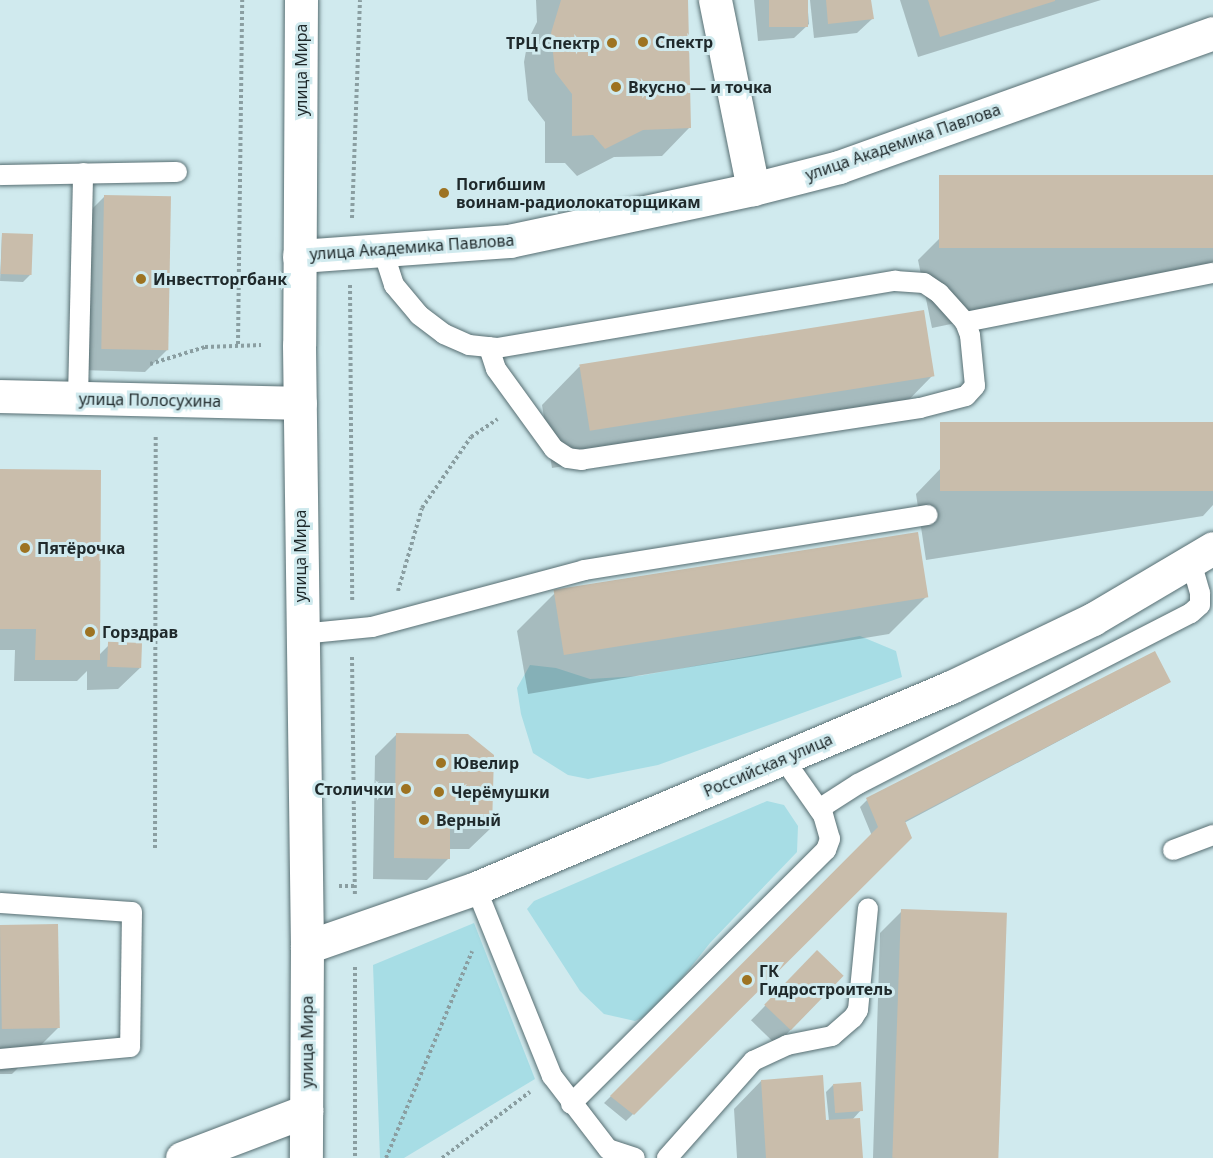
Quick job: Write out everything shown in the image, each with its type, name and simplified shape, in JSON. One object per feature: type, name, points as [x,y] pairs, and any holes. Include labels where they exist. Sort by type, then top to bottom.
[{"type":"street","name":"улица Мира","points":[[301,0],[299,256],[301,634],[307,948],[306,1158]]},
{"type":"street","points":[[715,0],[753,189]]},
{"type":"street","name":"улица Академика Павлова","points":[[299,256],[509,241],[753,189],[838,166],[1213,33]]},
{"type":"street","name":"улица Полосухина","points":[[0,396],[300,403]]},
{"type":"street","name":"Российская улица","points":[[307,948],[481,902],[783,758],[951,687],[1093,619],[1202,555]]},
{"type":"street","points":[[182,1158],[306,1111]]},
{"type":"lane","points":[[0,175],[177,172]]},
{"type":"lane","points":[[78,398],[83,173]]},
{"type":"lane","points":[[382,251],[394,285],[419,315],[452,338],[489,347],[529,345],[895,281],[931,288],[965,322],[970,335],[975,386],[966,396],[920,408],[582,460],[568,458],[554,449],[496,369],[489,347]]},
{"type":"lane","points":[[965,322],[1213,273]]},
{"type":"lane","points":[[301,634],[352,630],[584,570],[928,515]]},
{"type":"lane","points":[[819,809],[858,784],[1191,613],[1200,605],[1202,555]]},
{"type":"lane","points":[[571,1104],[826,850],[829,828],[819,809],[783,758]]},
{"type":"lane","points":[[1173,850],[1213,835]]},
{"type":"lane","points":[[481,902],[552,1076],[571,1104],[608,1149],[634,1158]]},
{"type":"lane","points":[[0,903],[132,912],[130,1047],[0,1059]]},
{"type":"lane","points":[[667,1158],[753,1061],[787,1045],[832,1036],[848,1024],[858,1010],[868,908]]},
{"type":"path","points":[[238,344],[242,0]]},
{"type":"path","points":[[352,228],[360,0]]},
{"type":"path","points":[[350,285],[355,908]]},
{"type":"path","points":[[140,366],[205,347],[238,344],[261,345]]},
{"type":"path","points":[[155,848],[156,400]]},
{"type":"path","points":[[389,621],[422,508],[471,437],[521,403]]},
{"type":"path","points":[[386,1158],[481,902]]},
{"type":"path","points":[[355,960],[355,1158]]},
{"type":"path","points":[[442,1158],[552,1076]]},
{"type":"shaded area","points":[[860,636],[896,651],[902,677],[658,765],[588,779],[568,775],[533,753],[521,714],[517,688],[530,665],[556,668],[590,679],[639,676]]},
{"type":"shaded area","points":[[767,801],[784,805],[798,826],[797,852],[710,943],[655,1012],[635,1021],[604,1014],[580,991],[527,909],[534,901]]},
{"type":"shaded area","points":[[474,923],[535,1079],[404,1158],[380,1158],[373,965]]},
{"type":"building","points":[[561,0],[688,0],[691,128],[643,130],[605,149],[593,135],[572,136],[572,94],[555,72],[551,33]]},
{"type":"building","points":[[769,0],[808,0],[808,27],[769,27]]},
{"type":"building","points":[[826,0],[871,0],[874,19],[828,24]]},
{"type":"building","points":[[928,0],[1055,0],[1055,1],[940,37]]},
{"type":"building","points":[[939,175],[1213,175],[1213,248],[939,248]]},
{"type":"building","points":[[104,195],[171,196],[168,350],[101,349]]},
{"type":"building","points":[[2,233],[33,234],[32,275],[1,274]]},
{"type":"building","points":[[924,310],[934,376],[590,431],[579,365]]},
{"type":"building","points":[[940,422],[1213,422],[1213,491],[940,491]]},
{"type":"building","points":[[0,469],[101,470],[100,660],[35,660],[36,629],[0,629]]},
{"type":"building","points":[[918,532],[928,597],[564,655],[554,590]]},
{"type":"building","points":[[108,642],[142,643],[141,668],[107,667]]},
{"type":"building","name":"ГК Гидростроитель","points":[[1155,651],[1171,682],[905,821],[912,838],[634,1115],[610,1096],[878,827],[866,798]]},
{"type":"building","points":[[396,733],[468,734],[494,755],[492,828],[450,828],[450,859],[394,858]]},
{"type":"building","points":[[901,909],[1007,913],[998,1158],[892,1158]]},
{"type":"building","points":[[58,924],[60,1028],[2,1029],[0,925]]},
{"type":"building","points":[[817,950],[844,976],[791,1030],[764,1005]]},
{"type":"building","points":[[823,1075],[826,1120],[860,1118],[863,1158],[766,1158],[761,1080]]},
{"type":"building","points":[[861,1082],[863,1111],[835,1113],[833,1084]]},
{"type":"place","name":"Спектр","points":[[643,42]]},
{"type":"place","name":"ТРЦ Спектр","points":[[612,43]]},
{"type":"place","name":"Вкусно — и точка","points":[[616,87]]},
{"type":"place","name":"Погибшим воинам-радиолокаторщикам","points":[[444,193]]},
{"type":"place","name":"Инвестторгбанк","points":[[141,279]]},
{"type":"place","name":"Пятёрочка","points":[[25,548]]},
{"type":"place","name":"Горздрав","points":[[90,632]]},
{"type":"place","name":"Ювелир","points":[[441,763]]},
{"type":"place","name":"Столички","points":[[406,789]]},
{"type":"place","name":"Черёмушки","points":[[439,792]]},
{"type":"place","name":"Верный","points":[[424,820]]},
{"type":"place","name":"ГК Гидростроитель","points":[[747,980]]}]
